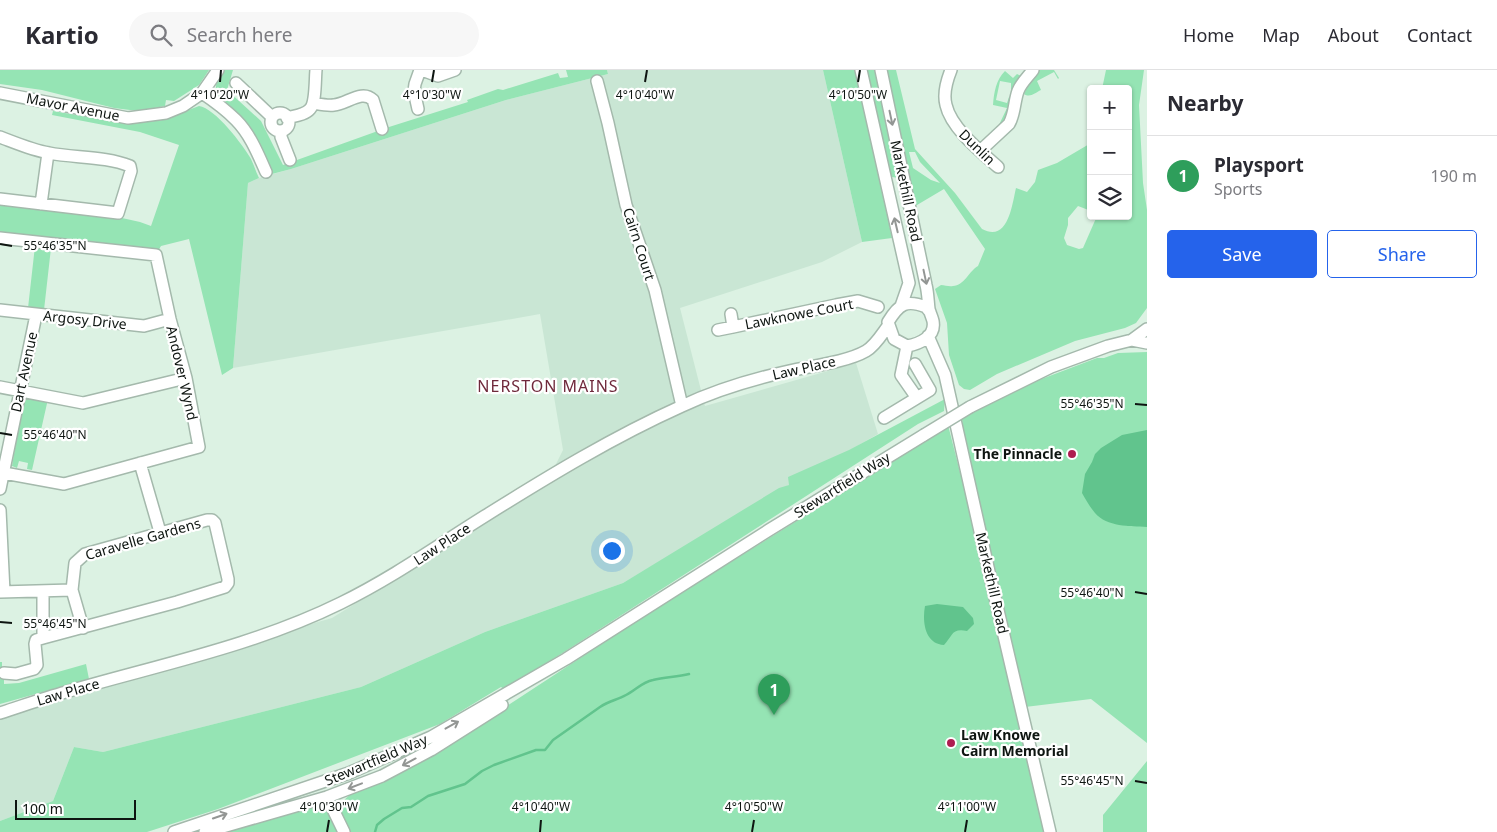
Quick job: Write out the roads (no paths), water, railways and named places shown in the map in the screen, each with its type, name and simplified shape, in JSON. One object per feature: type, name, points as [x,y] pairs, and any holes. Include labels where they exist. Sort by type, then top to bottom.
[{"type":"street","name":"Mavor Avenue","points":[[0,93],[128,118],[166,113],[183,106],[202,93],[218,70]]},
{"type":"street","points":[[272,117],[280,113],[287,118],[309,110],[313,103],[316,70]]},
{"type":"street","points":[[418,109],[414,91],[421,70],[438,76],[455,70]]},
{"type":"street","name":"Markethill Road","points":[[861,70],[908,283],[899,308]]},
{"type":"street","name":"Markethill Road","points":[[881,70],[928,294],[930,312]]},
{"type":"street","name":"Dunlin","points":[[951,70],[946,90],[946,104],[958,128],[998,167]]},
{"type":"street","points":[[980,151],[1009,124],[1021,85],[1033,70]]},
{"type":"street","name":"Cairn Court","points":[[597,81],[626,206],[655,290],[682,406]]},
{"type":"street","points":[[236,83],[272,117]]},
{"type":"street","points":[[202,93],[238,122],[253,144],[266,172]]},
{"type":"street","points":[[313,103],[334,105],[364,95],[369,96],[373,100],[382,130]]},
{"type":"street","points":[[272,117],[271,125],[281,131]]},
{"type":"street","points":[[281,131],[287,126],[287,118]]},
{"type":"street","points":[[281,131],[281,137],[290,160]]},
{"type":"street","points":[[0,138],[48,153],[119,162],[130,166],[131,171],[118,213],[0,199]]},
{"type":"street","points":[[41,204],[48,153]]},
{"type":"street","name":"Andover Wynd","points":[[0,238],[156,255],[170,319],[186,378],[199,447],[64,484],[4,473]]},
{"type":"street","points":[[900,244],[917,240]]},
{"type":"street","name":"Lawknowe Court","points":[[730,314],[733,327],[858,301],[878,308],[899,308]]},
{"type":"street","points":[[871,348],[888,324],[899,308],[910,302],[926,307],[930,312],[933,323],[932,331],[920,342],[902,344],[892,337],[888,324],[878,308]]},
{"type":"street","name":"Argosy Drive","points":[[0,310],[144,326],[170,319]]},
{"type":"street","name":"Dart Avenue","points":[[0,489],[36,315]]},
{"type":"street","points":[[718,330],[733,327]]},
{"type":"street","name":"Stewartfield Way","points":[[174,832],[350,773],[431,737],[566,659],[769,530],[970,407],[1051,366],[1108,346],[1132,340],[1147,329]]},
{"type":"street","name":"Markethill Road","points":[[928,336],[945,375],[1050,832]]},
{"type":"street","name":"Stewartfield Way","points":[[1132,340],[1147,343]]},
{"type":"street","points":[[902,344],[901,375],[917,398]]},
{"type":"street","name":"Law Place","points":[[0,712],[184,659],[293,625],[342,603],[408,566],[485,516],[594,450],[682,406],[744,382],[843,359],[865,352],[871,348],[902,344]]},
{"type":"street","points":[[884,418],[930,390],[915,364]]},
{"type":"street","points":[[0,387],[83,403],[186,378]]},
{"type":"street","points":[[140,463],[160,532]]},
{"type":"street","points":[[0,510],[2,592],[72,590]]},
{"type":"street","name":"Caravelle Gardens","points":[[212,520],[215,523],[228,579],[227,585],[219,590],[83,628],[72,590],[75,562],[85,554],[160,532],[212,520]]},
{"type":"street","points":[[43,591],[43,638]]},
{"type":"street","points":[[4,673],[16,674],[34,669],[36,665],[36,640],[83,628]]},
{"type":"street","name":"Stewartfield Way","points":[[205,832],[327,797],[382,776],[431,750],[520,693],[566,659]]},
{"type":"street","points":[[327,797],[344,832]]},
{"type":"waterway","points":[[375,832],[377,825],[402,808],[411,807],[428,796],[465,784],[482,771],[494,765],[536,750],[545,750],[553,740],[600,707],[626,695],[646,682],[689,674]]},
{"type":"place","name":"The Pinnacle","points":[[1072,454]]},
{"type":"place","name":"Playsport","points":[[774,715]]},
{"type":"place","name":"Law Knowe Cairn Memorial","points":[[951,743]]},
{"type":"district","name":"NERSTON MAINS","points":[[548,386]]}]
